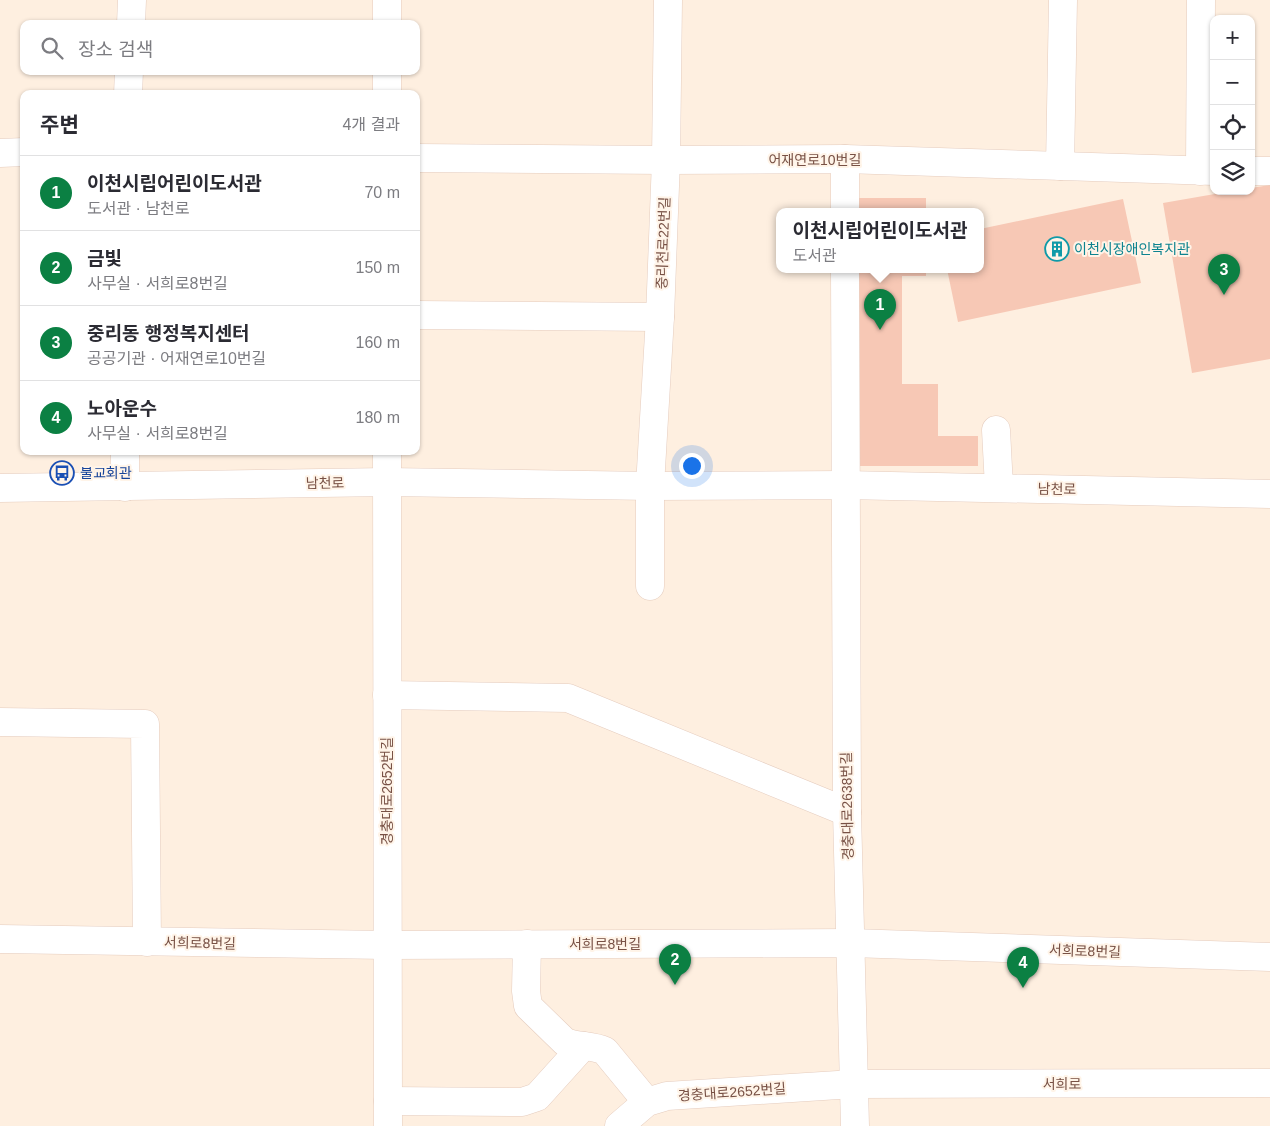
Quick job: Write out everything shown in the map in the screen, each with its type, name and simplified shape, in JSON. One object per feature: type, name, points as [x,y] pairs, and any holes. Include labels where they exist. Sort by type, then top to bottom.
[{"type":"street","points":[[131,20],[132,0]]},
{"type":"street","points":[[388,0],[388,20]]},
{"type":"street","name":"중리천로22번길","points":[[650,486],[660,317],[666,160],[668,0]]},
{"type":"street","points":[[1060,166],[1062,0]]},
{"type":"street","points":[[1201,0],[1207,171]]},
{"type":"street","points":[[128,90],[129,75]]},
{"type":"street","points":[[387,75],[387,90]]},
{"type":"street","points":[[0,152],[20,152]]},
{"type":"street","name":"어재연로10번길","points":[[420,158],[845,159],[1207,171]]},
{"type":"street","points":[[845,159],[845,208]]},
{"type":"street","points":[[1255,171],[1270,171]]},
{"type":"street","points":[[845,273],[845,485]]},
{"type":"street","points":[[420,315],[660,317]]},
{"type":"street","points":[[996,430],[999,487]]},
{"type":"street","points":[[124,455],[125,487]]},
{"type":"street","name":"경충대로2652번길","points":[[387,455],[388,1114],[529,1101],[537,1097],[583,1046]]},
{"type":"street","name":"남천로","points":[[4,488],[387,482],[650,486],[845,485],[999,487],[1270,494]]},
{"type":"street","name":"경충대로2638번길","points":[[845,485],[847,812],[855,1126]]},
{"type":"street","points":[[650,486],[650,586]]},
{"type":"street","points":[[387,695],[568,698],[847,812]]},
{"type":"street","points":[[0,722],[145,724],[147,942]]},
{"type":"street","name":"서희로8번길","points":[[0,940],[387,945],[851,943],[1270,957]]},
{"type":"street","points":[[527,944],[526,991],[528,1006],[560,1038],[573,1045],[598,1048],[605,1051],[647,1102]]},
{"type":"street","name":"서희로","points":[[854,1084],[1270,1083]]},
{"type":"street","name":"경충대로2652번길","points":[[618,1126],[647,1102],[667,1096],[854,1084]]},
{"type":"building","points":[[1270,185],[1270,359],[1192,373],[1163,203],[1210,195],[1255,195],[1255,187]]},
{"type":"building","points":[[859,198],[926,198],[926,208],[859,208]]},
{"type":"building","name":"이천시장애인복지관","points":[[1123,199],[1141,283],[958,322],[948,273],[984,273],[984,228]]},
{"type":"building","points":[[859,273],[926,273],[926,276],[902,276],[902,384],[938,384],[938,436],[978,436],[978,466],[858,466]]},
{"type":"place","name":"이천시장애인복지관","points":[[1057,249]]},
{"type":"place","name":"중리동 행정복지센터","points":[[1224,295]]},
{"type":"place","name":"이천시립어린이도서관","points":[[880,330]]},
{"type":"place","name":"불교회관","points":[[62,473]]},
{"type":"place","name":"금빛","points":[[675,985]]},
{"type":"place","name":"노아운수","points":[[1023,988]]}]
